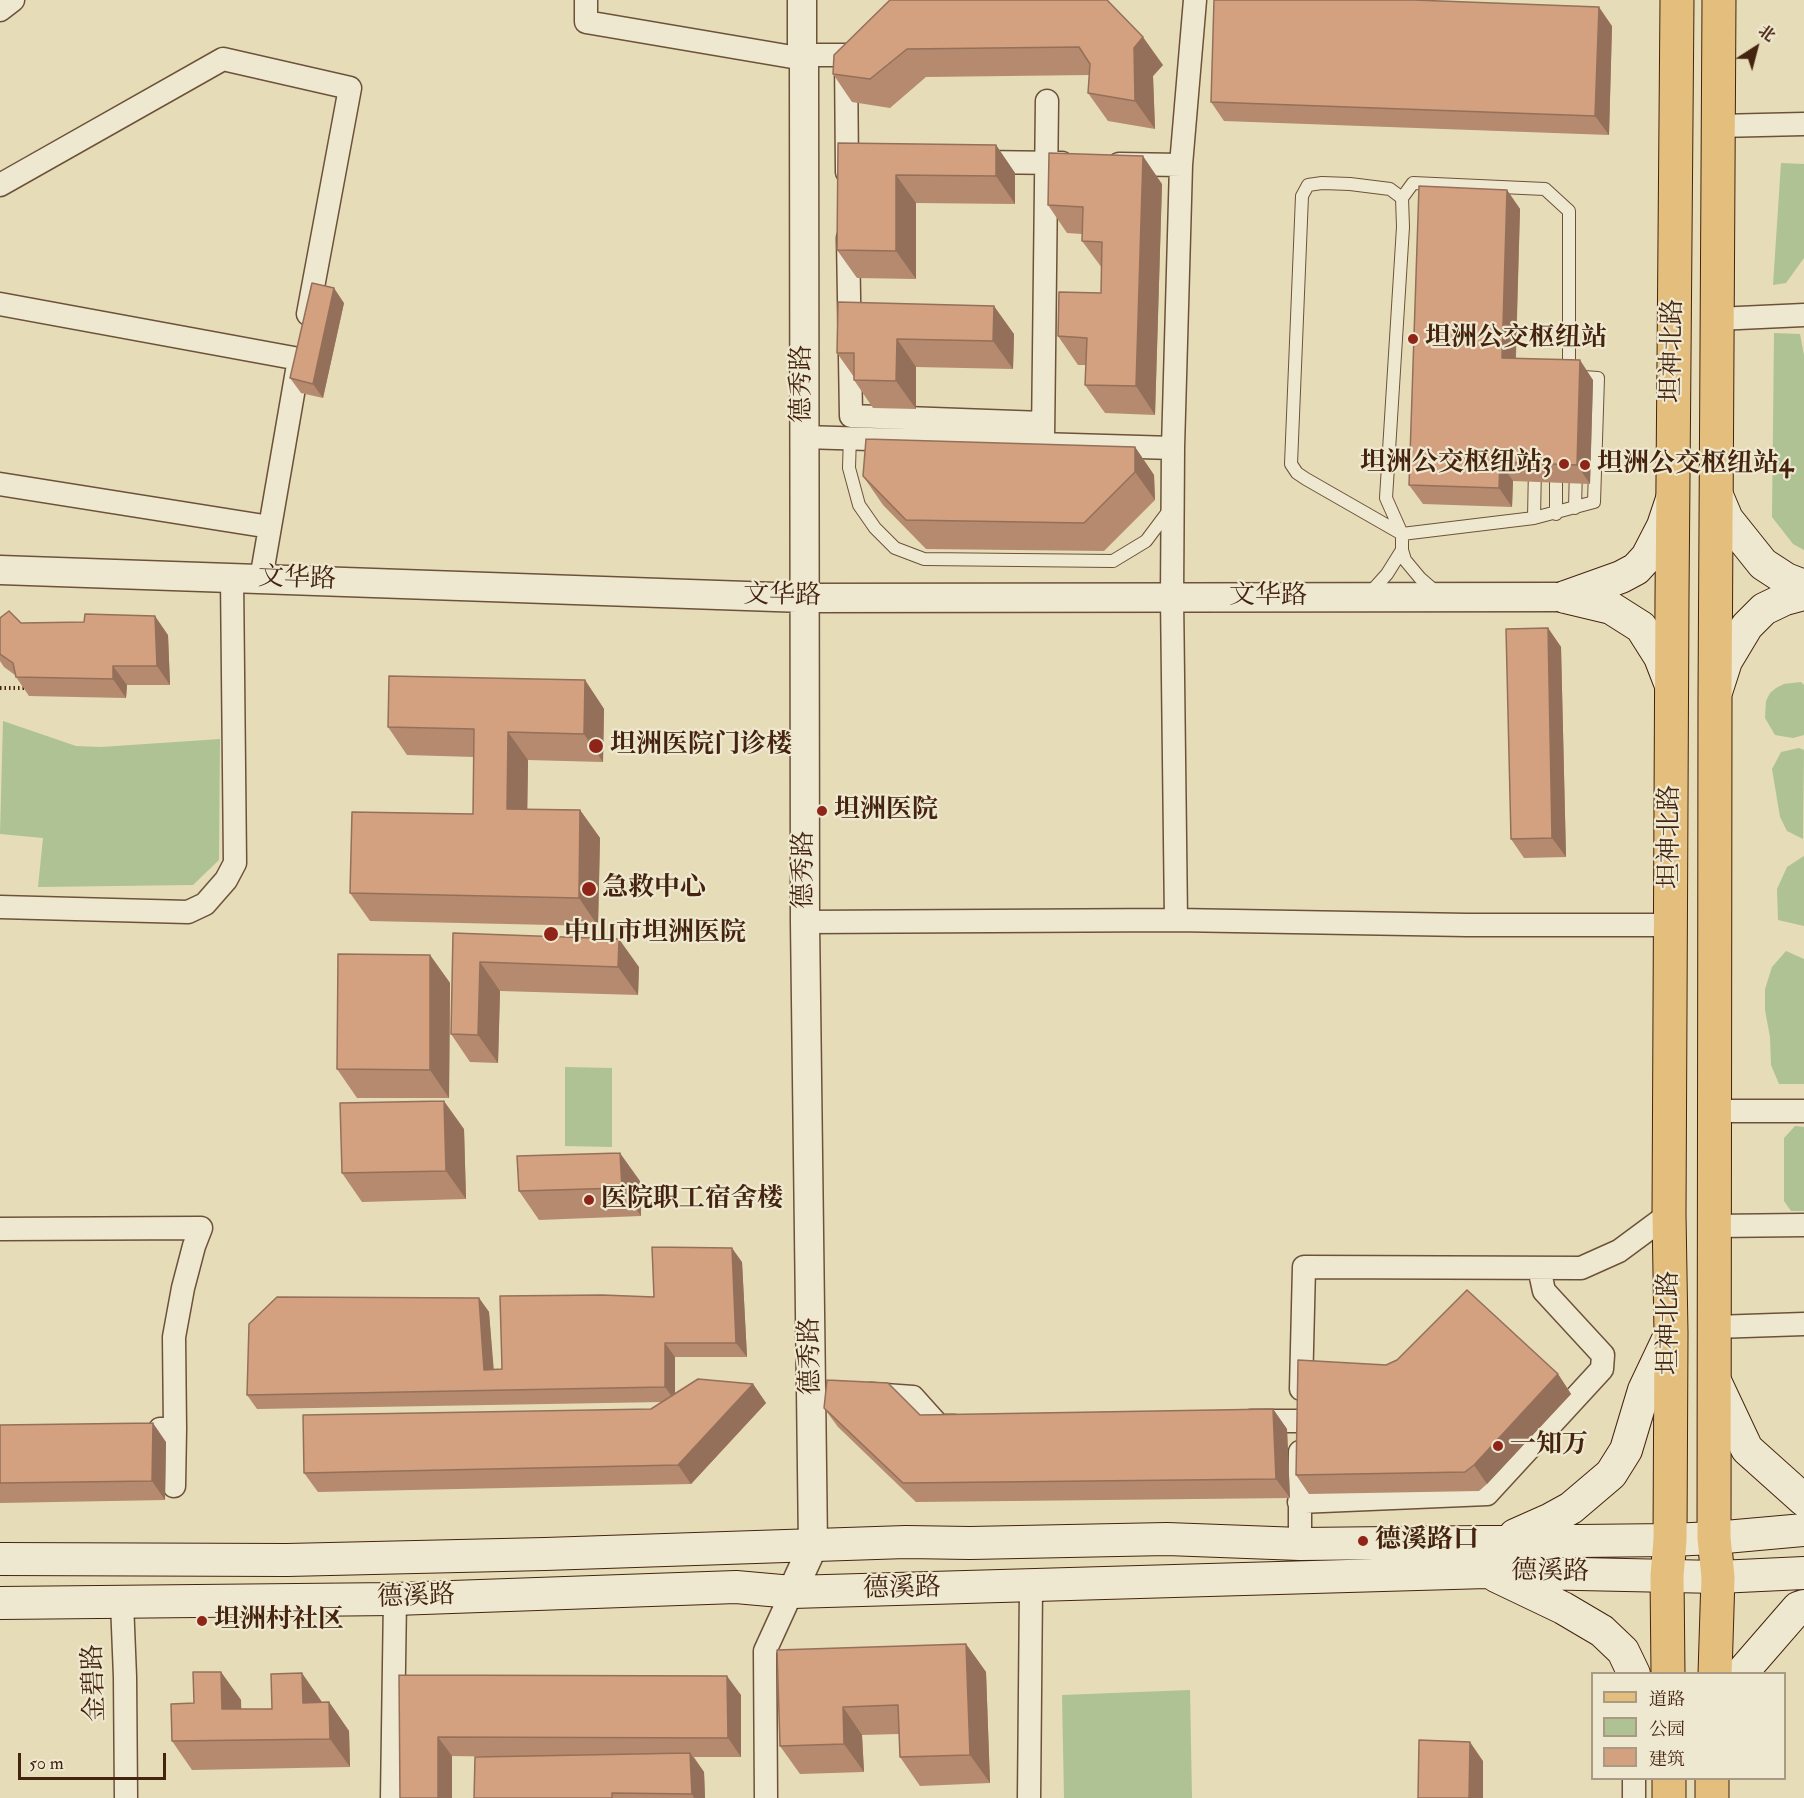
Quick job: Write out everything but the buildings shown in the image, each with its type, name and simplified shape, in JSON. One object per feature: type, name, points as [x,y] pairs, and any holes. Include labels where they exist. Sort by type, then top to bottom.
[{"type":"main road","name":"坦神北路","points":[[1668,1672],[1677,0]]},
{"type":"main road","name":"坦神北路","points":[[1718,1577],[1713,1539],[1719,0]]},
{"type":"main road","points":[[1716,493],[1727,519],[1763,564],[1786,579],[1804,586]]},
{"type":"main road","points":[[1565,597],[1622,577],[1636,568],[1647,557],[1663,526],[1673,496]]},
{"type":"main road","points":[[1715,699],[1726,661],[1747,626],[1764,609],[1785,599],[1804,594]]},
{"type":"main road","points":[[1565,597],[1611,608],[1641,627],[1660,657],[1672,688]]},
{"type":"main road","points":[[1486,1541],[1517,1534],[1551,1520],[1571,1508],[1611,1474],[1626,1450],[1644,1390],[1671,1333]]},
{"type":"main road","points":[[1715,1381],[1747,1449],[1804,1500]]},
{"type":"main road","name":"德溪路","points":[[0,1559],[298,1559],[906,1542],[1167,1539],[1300,1544],[1670,1540],[1713,1539],[1804,1530]]},
{"type":"main road","points":[[1487,1572],[1563,1608],[1602,1631],[1623,1651],[1633,1672]]},
{"type":"main road","name":"德溪路","points":[[0,1603],[395,1599],[736,1587],[792,1592],[1031,1587],[1487,1572],[1718,1577],[1804,1573]]},
{"type":"main road","points":[[1715,1672],[1718,1577]]},
{"type":"main road","points":[[1744,1672],[1798,1608],[1804,1605]]},
{"type":"main road","points":[[1669,1780],[1670,1798]]},
{"type":"main road","points":[[1712,1780],[1712,1798]]},
{"type":"main road","points":[[1717,1798],[1721,1780]]},
{"type":"street","points":[[0,10],[13,0]]},
{"type":"street","points":[[586,0],[586,22],[803,57],[846,55],[848,195]]},
{"type":"street","name":"德秀路","points":[[792,1592],[813,1546],[831,1391],[805,922],[802,0]]},
{"type":"street","points":[[1176,920],[1172,597],[1173,448],[1181,165],[1195,0]]},
{"type":"street","points":[[0,185],[223,59],[350,88],[299,359],[261,579]]},
{"type":"street","points":[[1043,434],[1047,101]]},
{"type":"street","points":[[1718,126],[1804,124]]},
{"type":"street","points":[[847,160],[871,160]]},
{"type":"street","points":[[953,162],[1181,165]]},
{"type":"street","points":[[848,218],[851,427]]},
{"type":"street","points":[[0,304],[299,359]]},
{"type":"street","points":[[1717,319],[1804,315]]},
{"type":"street","points":[[803,437],[851,427],[1043,434],[1173,448]]},
{"type":"street","points":[[0,484],[270,527]]},
{"type":"street","name":"文华路","points":[[0,570],[804,598],[1565,597]]},
{"type":"street","points":[[0,907],[188,912],[206,904],[226,880],[235,863],[232,578]]},
{"type":"street","points":[[805,922],[1176,920],[1467,925],[1671,925]]},
{"type":"street","points":[[1715,1111],[1804,1111]]},
{"type":"street","points":[[1300,1544],[1304,1267],[1581,1268],[1619,1251],[1669,1214]]},
{"type":"street","points":[[1715,1226],[1804,1225]]},
{"type":"street","points":[[0,1229],[201,1228],[183,1288],[174,1337],[174,1486]]},
{"type":"street","points":[[1299,1502],[1487,1494],[1602,1369],[1603,1355],[1544,1291],[1539,1268]]},
{"type":"street","points":[[1715,1327],[1804,1324]]},
{"type":"street","points":[[831,1391],[913,1397],[939,1426],[974,1425]]},
{"type":"street","points":[[1231,1422],[1301,1420]]},
{"type":"street","points":[[140,1429],[175,1429]]},
{"type":"street","points":[[1029,1798],[1031,1587]]},
{"type":"street","points":[[766,1798],[765,1651],[792,1592]]},
{"type":"street","points":[[392,1798],[395,1599]]},
{"type":"street","name":"金碧路","points":[[122,1602],[126,1798]]},
{"type":"street","points":[[1634,1780],[1634,1798]]},
{"type":"lane","points":[[1402,198],[1390,189],[1322,183],[1308,186],[1302,196],[1291,464],[1297,473],[1402,534],[1556,514],[1594,502],[1598,378],[1567,380],[1569,210],[1545,189],[1413,183],[1402,198],[1403,227],[1386,498],[1402,534],[1402,550],[1405,560],[1413,571],[1442,597]]},
{"type":"lane","points":[[851,427],[849,468],[860,505],[875,528],[895,548],[924,559],[1113,561],[1146,541],[1172,506]]},
{"type":"lane","points":[[1575,508],[1577,452]]},
{"type":"lane","points":[[1534,518],[1535,457]]},
{"type":"lane","points":[[1556,458],[1556,514]]},
{"type":"lane","points":[[1366,597],[1387,574],[1402,550]]},
{"type":"path","points":[[0,688],[28,688]]},
{"type":"green space","points":[[1781,163],[1804,164],[1804,258],[1786,283],[1773,285]]},
{"type":"green space","points":[[1774,333],[1800,334],[1804,355],[1804,550],[1793,544],[1772,517]]},
{"type":"green space","points":[[1801,682],[1804,685],[1804,735],[1793,738],[1775,735],[1765,718],[1766,701],[1776,688],[1784,684]]},
{"type":"green space","points":[[3,721],[76,746],[101,747],[220,739],[219,860],[193,885],[38,887],[43,838],[0,834]]},
{"type":"green space","points":[[1799,748],[1804,750],[1803,839],[1787,831],[1780,817],[1772,769],[1781,752]]},
{"type":"green space","points":[[1804,856],[1804,926],[1778,920],[1777,889],[1787,867]]},
{"type":"green space","points":[[1786,951],[1804,959],[1804,1084],[1779,1084],[1771,1065],[1765,989],[1772,967]]},
{"type":"green space","points":[[565,1067],[612,1068],[612,1147],[565,1146]]},
{"type":"green space","points":[[1795,1126],[1804,1127],[1804,1211],[1791,1211],[1784,1201],[1784,1138]]},
{"type":"green space","points":[[1190,1690],[1192,1798],[1064,1798],[1062,1695]]},
{"type":"place","name":"坦洲公交枢纽站","points":[[1413,339]]},
{"type":"place","name":"坦洲公交枢纽站3","points":[[1564,464]]},
{"type":"place","name":"坦洲公交枢纽站4","points":[[1585,465]]},
{"type":"place","name":"坦洲医院门诊楼","points":[[596,746]]},
{"type":"place","name":"坦洲医院","points":[[822,811]]},
{"type":"place","name":"急救中心","points":[[589,889]]},
{"type":"place","name":"中山市坦洲医院","points":[[551,934]]},
{"type":"place","name":"医院职工宿舍楼","points":[[589,1200]]},
{"type":"place","name":"一知万","points":[[1498,1446]]},
{"type":"place","name":"德溪路口","points":[[1363,1541]]},
{"type":"place","name":"坦洲村社区","points":[[202,1621]]}]
